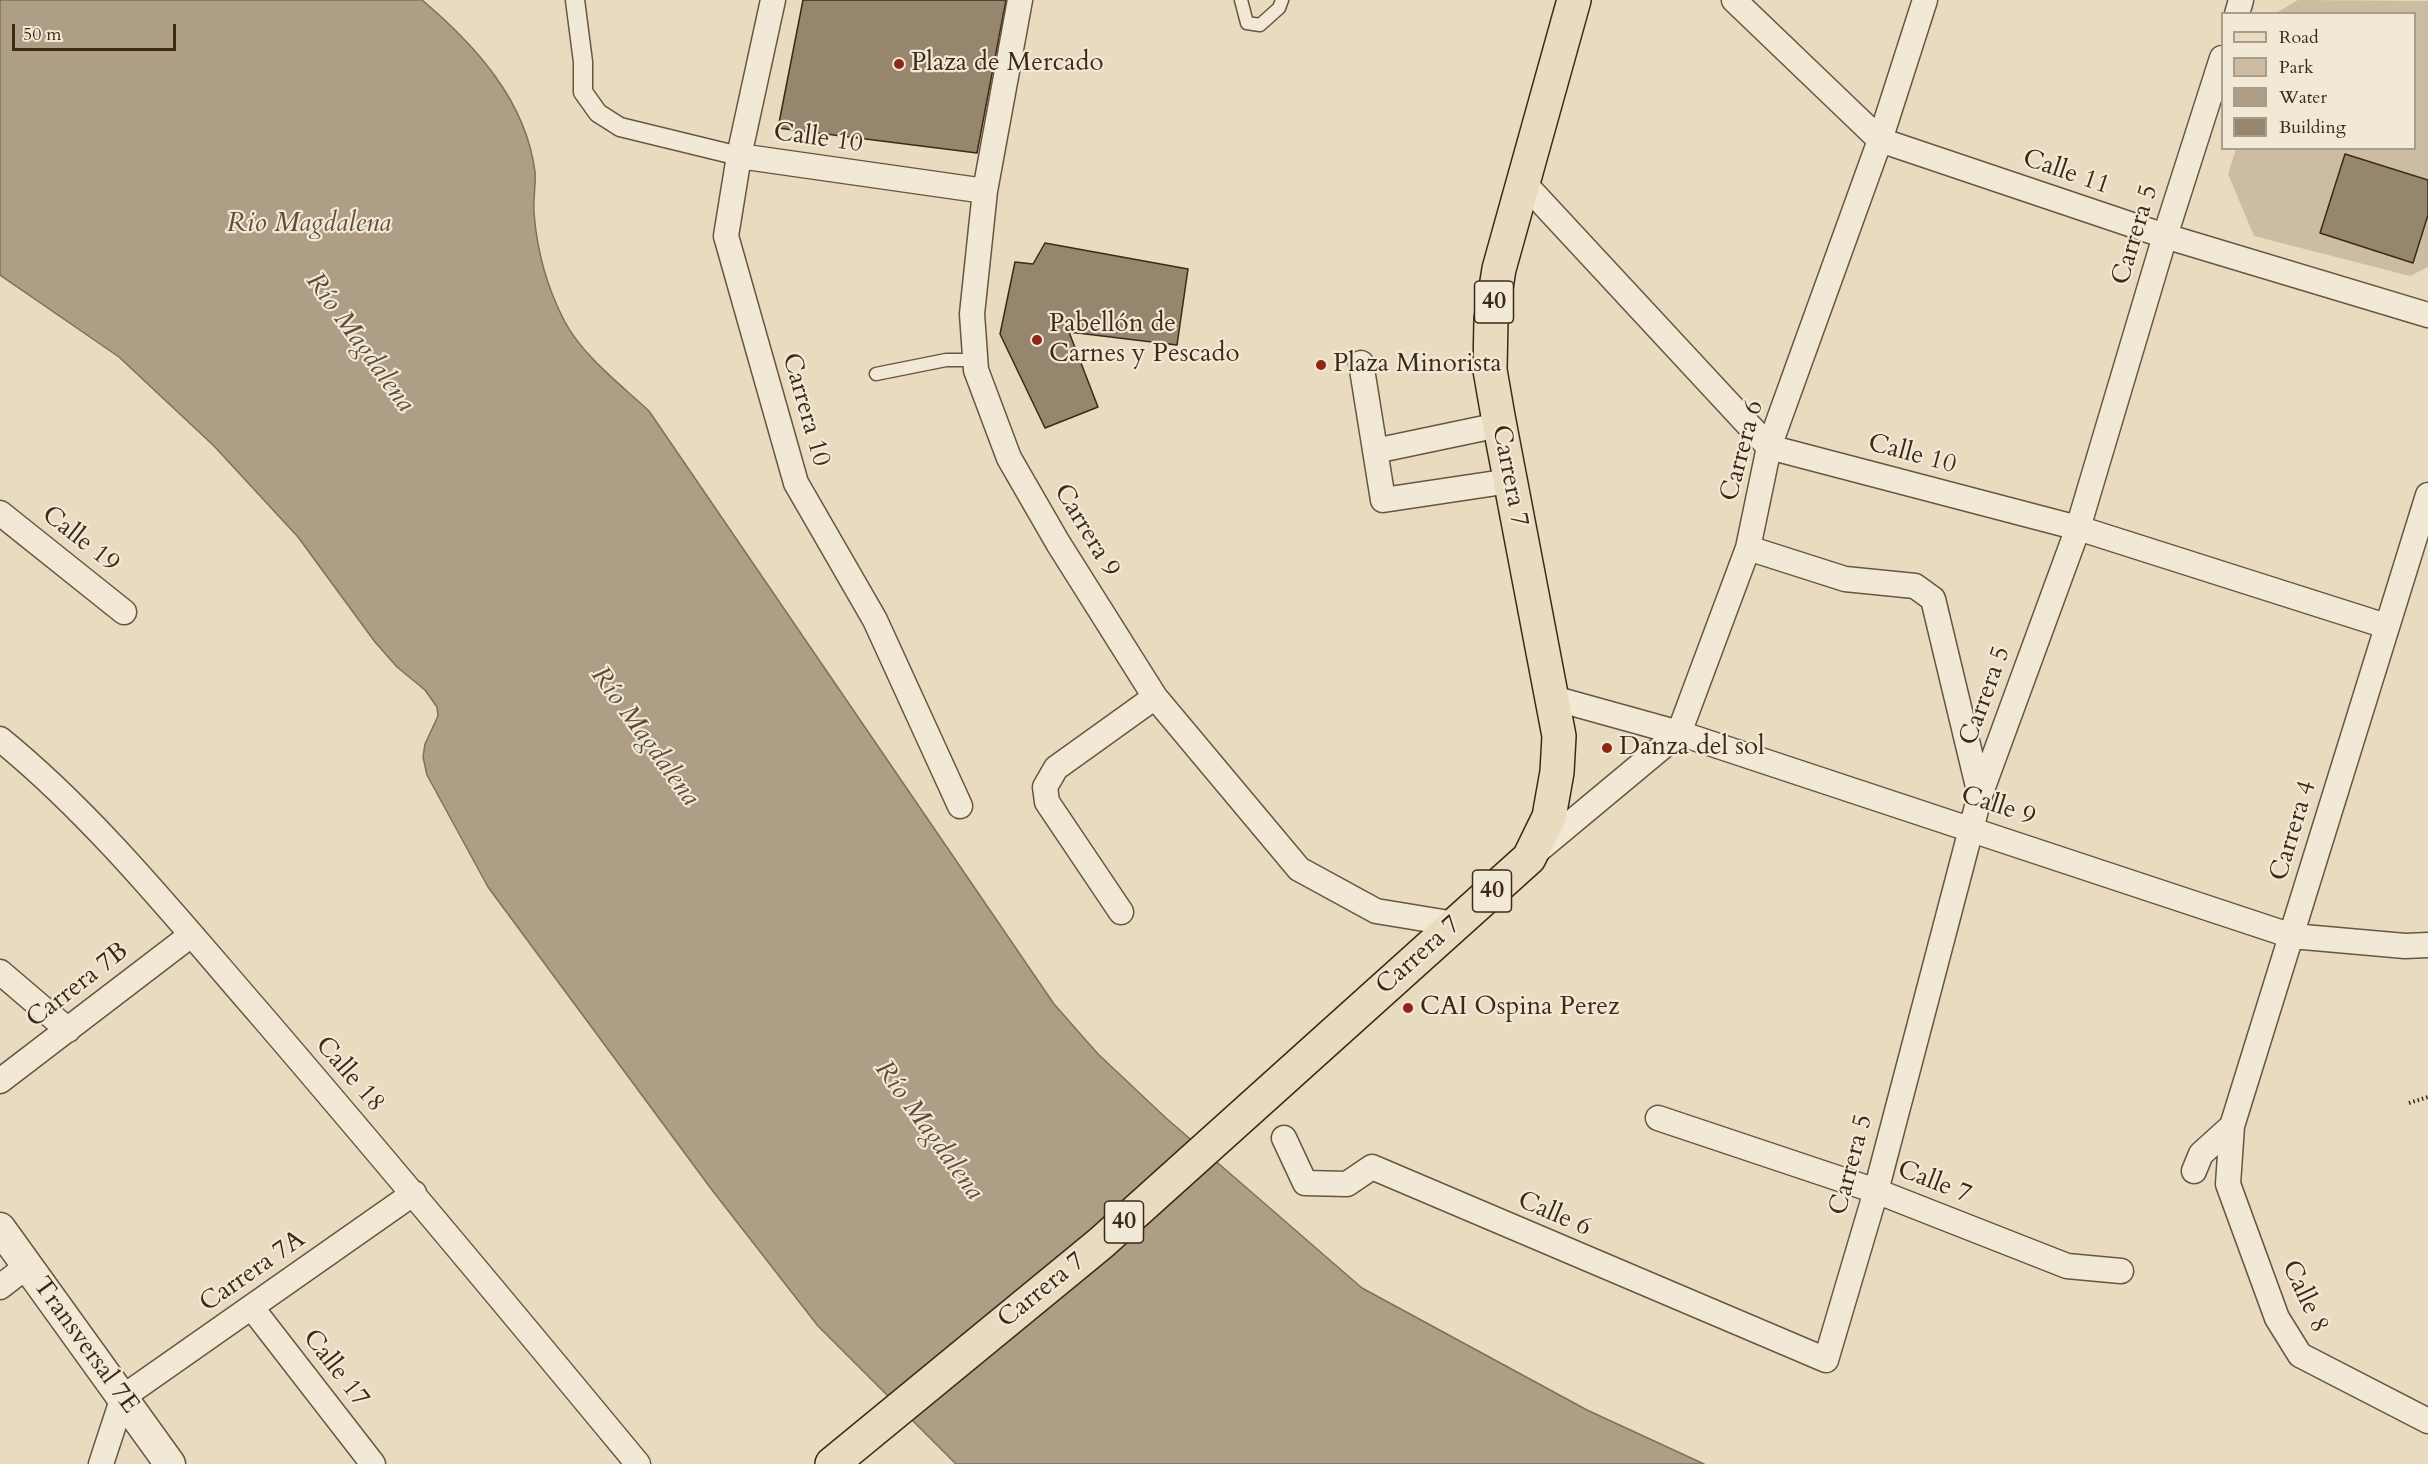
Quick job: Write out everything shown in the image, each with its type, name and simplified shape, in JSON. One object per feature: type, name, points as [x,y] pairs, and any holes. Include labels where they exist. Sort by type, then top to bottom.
[{"type":"main road","name":"Carrera 7","points":[[832,1464],[1101,1242],[1529,858],[1550,817],[1557,772],[1559,736],[1490,370],[1491,319],[1499,269],[1574,0]]},
{"type":"street","name":"Calle 10","points":[[575,0],[584,62],[583,92],[598,113],[620,127],[739,156],[985,191]]},
{"type":"street","name":"Carrera 10","points":[[773,0],[739,156],[726,236],[796,483],[875,620],[960,806]]},
{"type":"street","name":"Carrera 9","points":[[1020,0],[985,191],[972,314],[976,370],[1009,458],[1058,543],[1155,697],[1299,869],[1376,911],[1455,924]]},
{"type":"street","name":"Calle 11","points":[[1734,0],[1880,140],[2165,236],[2428,315]]},
{"type":"street","name":"Carrera 6","points":[[1529,858],[1679,733],[1748,548],[1769,447],[1880,140],[1925,0]]},
{"type":"street","name":"Carrera 5","points":[[1826,1360],[1876,1191],[1980,795],[2078,528],[2165,236],[2221,64]]},
{"type":"street","points":[[1523,182],[1769,447]]},
{"type":"street","points":[[1361,363],[1383,500],[1510,482]]},
{"type":"street","points":[[1375,451],[1499,425]]},
{"type":"street","name":"Calle 10","points":[[1769,447],[2078,528],[2386,626]]},
{"type":"street","name":"Carrera 4","points":[[2194,1171],[2201,1154],[2232,1125],[2386,626],[2422,545],[2428,495]]},
{"type":"street","name":"Calle 19","points":[[0,513],[124,612]]},
{"type":"street","name":"Calle 9","points":[[1748,548],[1845,579],[1915,586],[1933,599],[1980,795]]},
{"type":"street","points":[[1121,912],[1047,802],[1045,787],[1056,768],[1155,697]]},
{"type":"street","name":"Calle 9","points":[[1553,698],[1679,733],[2292,936],[2405,946],[2428,945]]},
{"type":"street","name":"Calle 18","points":[[0,739],[48,779],[191,935],[414,1193],[638,1464]]},
{"type":"street","name":"Carrera 7B","points":[[0,1081],[191,935]]},
{"type":"street","points":[[0,972],[68,1030]]},
{"type":"street","name":"Calle 7","points":[[1658,1118],[1876,1191],[2067,1266],[2121,1270]]},
{"type":"street","name":"Calle 8","points":[[2232,1125],[2228,1184],[2277,1318],[2300,1355],[2428,1421]]},
{"type":"street","name":"Calle 6","points":[[1284,1138],[1305,1183],[1347,1184],[1372,1167],[1826,1360]]},
{"type":"street","name":"Carrera 7A","points":[[123,1397],[414,1193]]},
{"type":"street","name":"Transversal 7E","points":[[0,1228],[170,1464]]},
{"type":"street","points":[[0,1287],[26,1267]]},
{"type":"street","name":"Calle 17","points":[[252,1308],[373,1464]]},
{"type":"street","points":[[101,1464],[123,1397]]},
{"type":"lane","points":[[1241,0],[1247,23],[1260,25],[1279,8],[1282,0]]},
{"type":"lane","points":[[876,374],[946,360],[975,360]]},
{"type":"path","points":[[2409,1103],[2428,1097]]},
{"type":"green space","points":[[2298,0],[2428,1],[2428,267],[2410,276],[2254,236],[2228,174],[2236,150],[2416,150],[2416,12],[2278,12]]},
{"type":"water","name":"Rio Magdalena","points":[[0,0],[422,0],[478,55],[495,76],[521,121],[530,146],[535,172],[534,213],[540,255],[553,296],[573,335],[603,370],[649,411],[1054,1004],[1098,1054],[1166,1118],[1362,1288],[1587,1410],[1704,1464],[956,1464],[818,1326],[712,1190],[488,887],[427,775],[423,757],[425,744],[438,716],[437,707],[425,690],[397,667],[375,642],[298,537],[214,446],[119,357],[0,275]]},
{"type":"building","name":"Plaza de Mercado","points":[[803,0],[1006,0],[977,153],[778,128]]},
{"type":"building","points":[[2345,154],[2428,180],[2428,215],[2413,263],[2320,233]]},
{"type":"building","name":"Pabellón de Carnes y Pescado","points":[[1045,243],[1188,269],[1177,345],[1069,332],[1098,407],[1045,428],[1000,334],[1015,262],[1033,264]]},
{"type":"place","name":"Plaza de Mercado","points":[[899,64]]},
{"type":"place","name":"Pabellón de Carnes y Pescado","points":[[1037,340]]},
{"type":"place","name":"Plaza Minorista","points":[[1321,365]]},
{"type":"place","name":"Danza del sol","points":[[1607,748]]},
{"type":"place","name":"CAI Ospina Perez","points":[[1408,1008]]},
{"type":"water label","name":"Río Magdalena","points":[[359,343]]},
{"type":"water label","name":"Río Magdalena","points":[[644,737]]},
{"type":"water label","name":"Río Magdalena","points":[[928,1131]]}]
